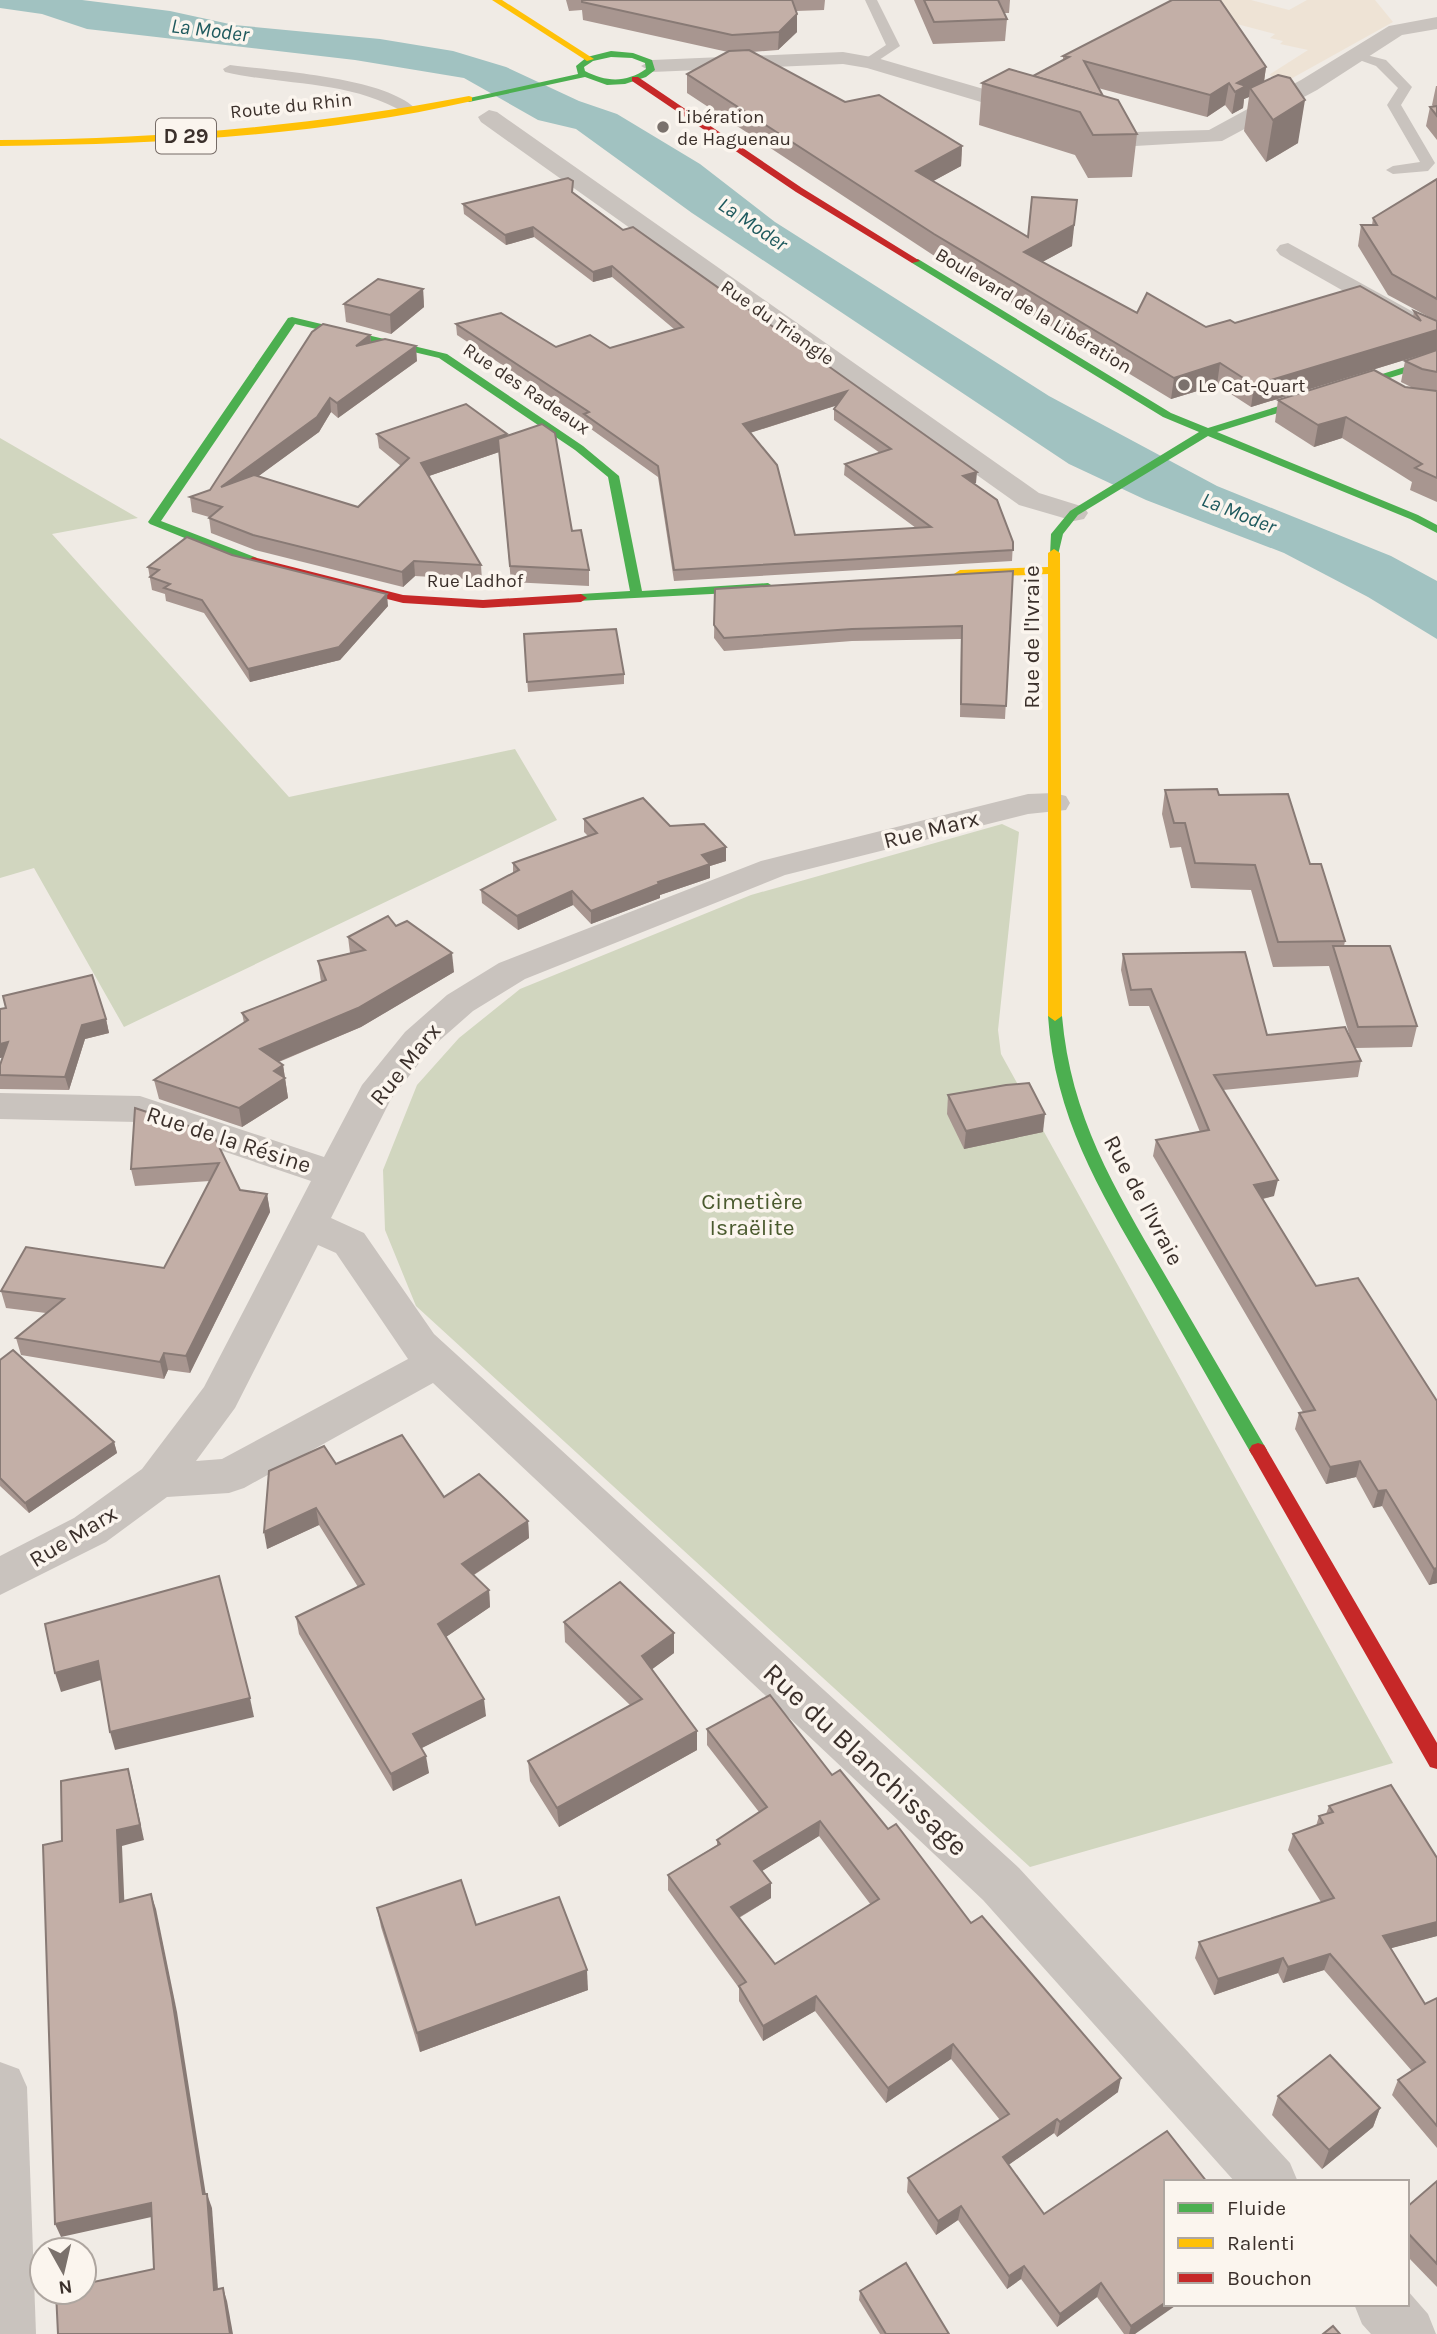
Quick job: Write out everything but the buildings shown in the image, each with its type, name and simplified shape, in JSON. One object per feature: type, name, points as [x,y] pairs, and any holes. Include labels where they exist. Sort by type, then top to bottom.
[{"type":"street","points":[[496,0],[590,58],[580,66],[584,75],[607,82],[644,73],[814,57],[870,62],[1046,114]]},
{"type":"street","points":[[1070,121],[1135,139],[1214,136],[1309,85],[1396,30],[1437,23]]},
{"type":"street","name":"Boulevard de la Libération","points":[[590,58],[622,54],[642,58],[644,73],[799,190],[1167,415],[1414,517],[1437,530]]},
{"type":"street","name":"Route du Rhin","points":[[0,143],[217,134],[410,110],[488,106],[554,81],[584,75]]},
{"type":"street","name":"Rue du Triangle","points":[[488,106],[1029,499],[1085,506]]},
{"type":"street","points":[[1288,250],[1437,336]]},
{"type":"street","name":"Rue des Radeaux","points":[[292,320],[443,356],[579,448],[614,476],[637,595]]},
{"type":"street","name":"Rue Ladhof","points":[[292,320],[154,522],[244,559],[403,599],[483,604],[786,586]]},
{"type":"street","points":[[1085,506],[1209,431],[1437,360]]},
{"type":"street","points":[[1373,380],[1400,395]]},
{"type":"street","name":"Rue de l'Ivraie","points":[[1085,506],[1057,534],[1052,570],[1055,1042],[1070,1100],[1105,1185],[1437,1761]]},
{"type":"street","points":[[947,575],[1052,570]]},
{"type":"street","name":"Rue Marx","points":[[0,1577],[90,1530],[157,1481],[220,1397],[375,1094],[418,1040],[460,1003],[512,971],[773,868],[1028,804],[1054,803]]},
{"type":"street","name":"Rue de la Résine","points":[[0,1106],[141,1109],[332,1174]]},
{"type":"street","name":"Rue du Blanchissage","points":[[307,1223],[350,1243],[419,1345],[1001,1884],[1269,2180]]},
{"type":"street","points":[[157,1481],[229,1476],[437,1362]]},
{"type":"street","points":[[0,2087],[8,2334]]},
{"type":"street","points":[[1384,2306],[1408,2334]]},
{"type":"lane","points":[[870,62],[893,46],[871,0]]},
{"type":"lane","points":[[1356,54],[1381,63],[1405,87],[1394,105],[1428,163],[1423,168],[1394,170]]},
{"type":"lane","points":[[230,69],[369,92],[393,98],[410,110]]},
{"type":"green space","points":[[0,438],[138,518],[52,534],[289,797],[515,749],[557,820],[124,1027],[34,868],[0,878]]},
{"type":"green space","name":"Cimetière Israëlite","points":[[1002,824],[1019,832],[998,1030],[1001,1054],[1393,1763],[1030,1867],[416,1306],[385,1230],[383,1170],[417,1085],[459,1038],[520,989],[751,895]]},
{"type":"shaded area","points":[[1218,0],[1251,0],[1289,10],[1307,0],[1375,0],[1393,22],[1287,81],[1269,75],[1308,50],[1280,44],[1283,41],[1270,38],[1275,34],[1233,23]]},
{"type":"water","name":"La Moder","points":[[0,0],[82,0],[170,11],[234,25],[380,39],[453,51],[506,67],[579,101],[617,114],[700,164],[775,222],[1049,396],[1217,486],[1391,556],[1437,581],[1437,639],[1368,597],[1284,553],[1146,500],[1069,464],[692,213],[576,129],[538,120],[464,78],[355,60],[87,29],[42,14],[0,8]]},
{"type":"traffic: fast","points":[[611,54],[633,56],[649,62],[651,70],[643,76],[616,83],[598,80],[581,72],[580,66],[590,59],[611,54]]},
{"type":"traffic: fast","points":[[469,99],[584,75]]},
{"type":"traffic: fast","points":[[915,261],[1167,415],[1414,517],[1437,530]]},
{"type":"traffic: fast","points":[[253,561],[154,522],[292,320],[443,356],[579,448],[613,476],[637,595]]},
{"type":"traffic: fast","points":[[1054,553],[1057,534],[1074,513],[1209,431],[1437,360]]},
{"type":"traffic: fast","points":[[581,598],[768,587]]},
{"type":"traffic: fast","points":[[1055,1016],[1065,1088],[1091,1156],[1126,1222],[1258,1450]]},
{"type":"traffic: slow","points":[[496,0],[590,59]]},
{"type":"traffic: slow","points":[[0,143],[118,141],[236,133],[353,119],[469,99]]},
{"type":"traffic: slow","points":[[1054,553],[1055,1016]]},
{"type":"traffic: slow","points":[[960,574],[1052,570]]},
{"type":"traffic: jam","points":[[635,79],[799,190],[915,261]]},
{"type":"traffic: jam","points":[[253,561],[403,599],[483,604],[581,598]]},
{"type":"traffic: jam","points":[[1258,1450],[1437,1761]]},
{"type":"place","name":"Libération de Haguenau","points":[[663,127]]},
{"type":"place","name":"Le Cat-Quart","points":[[1184,385]]}]
